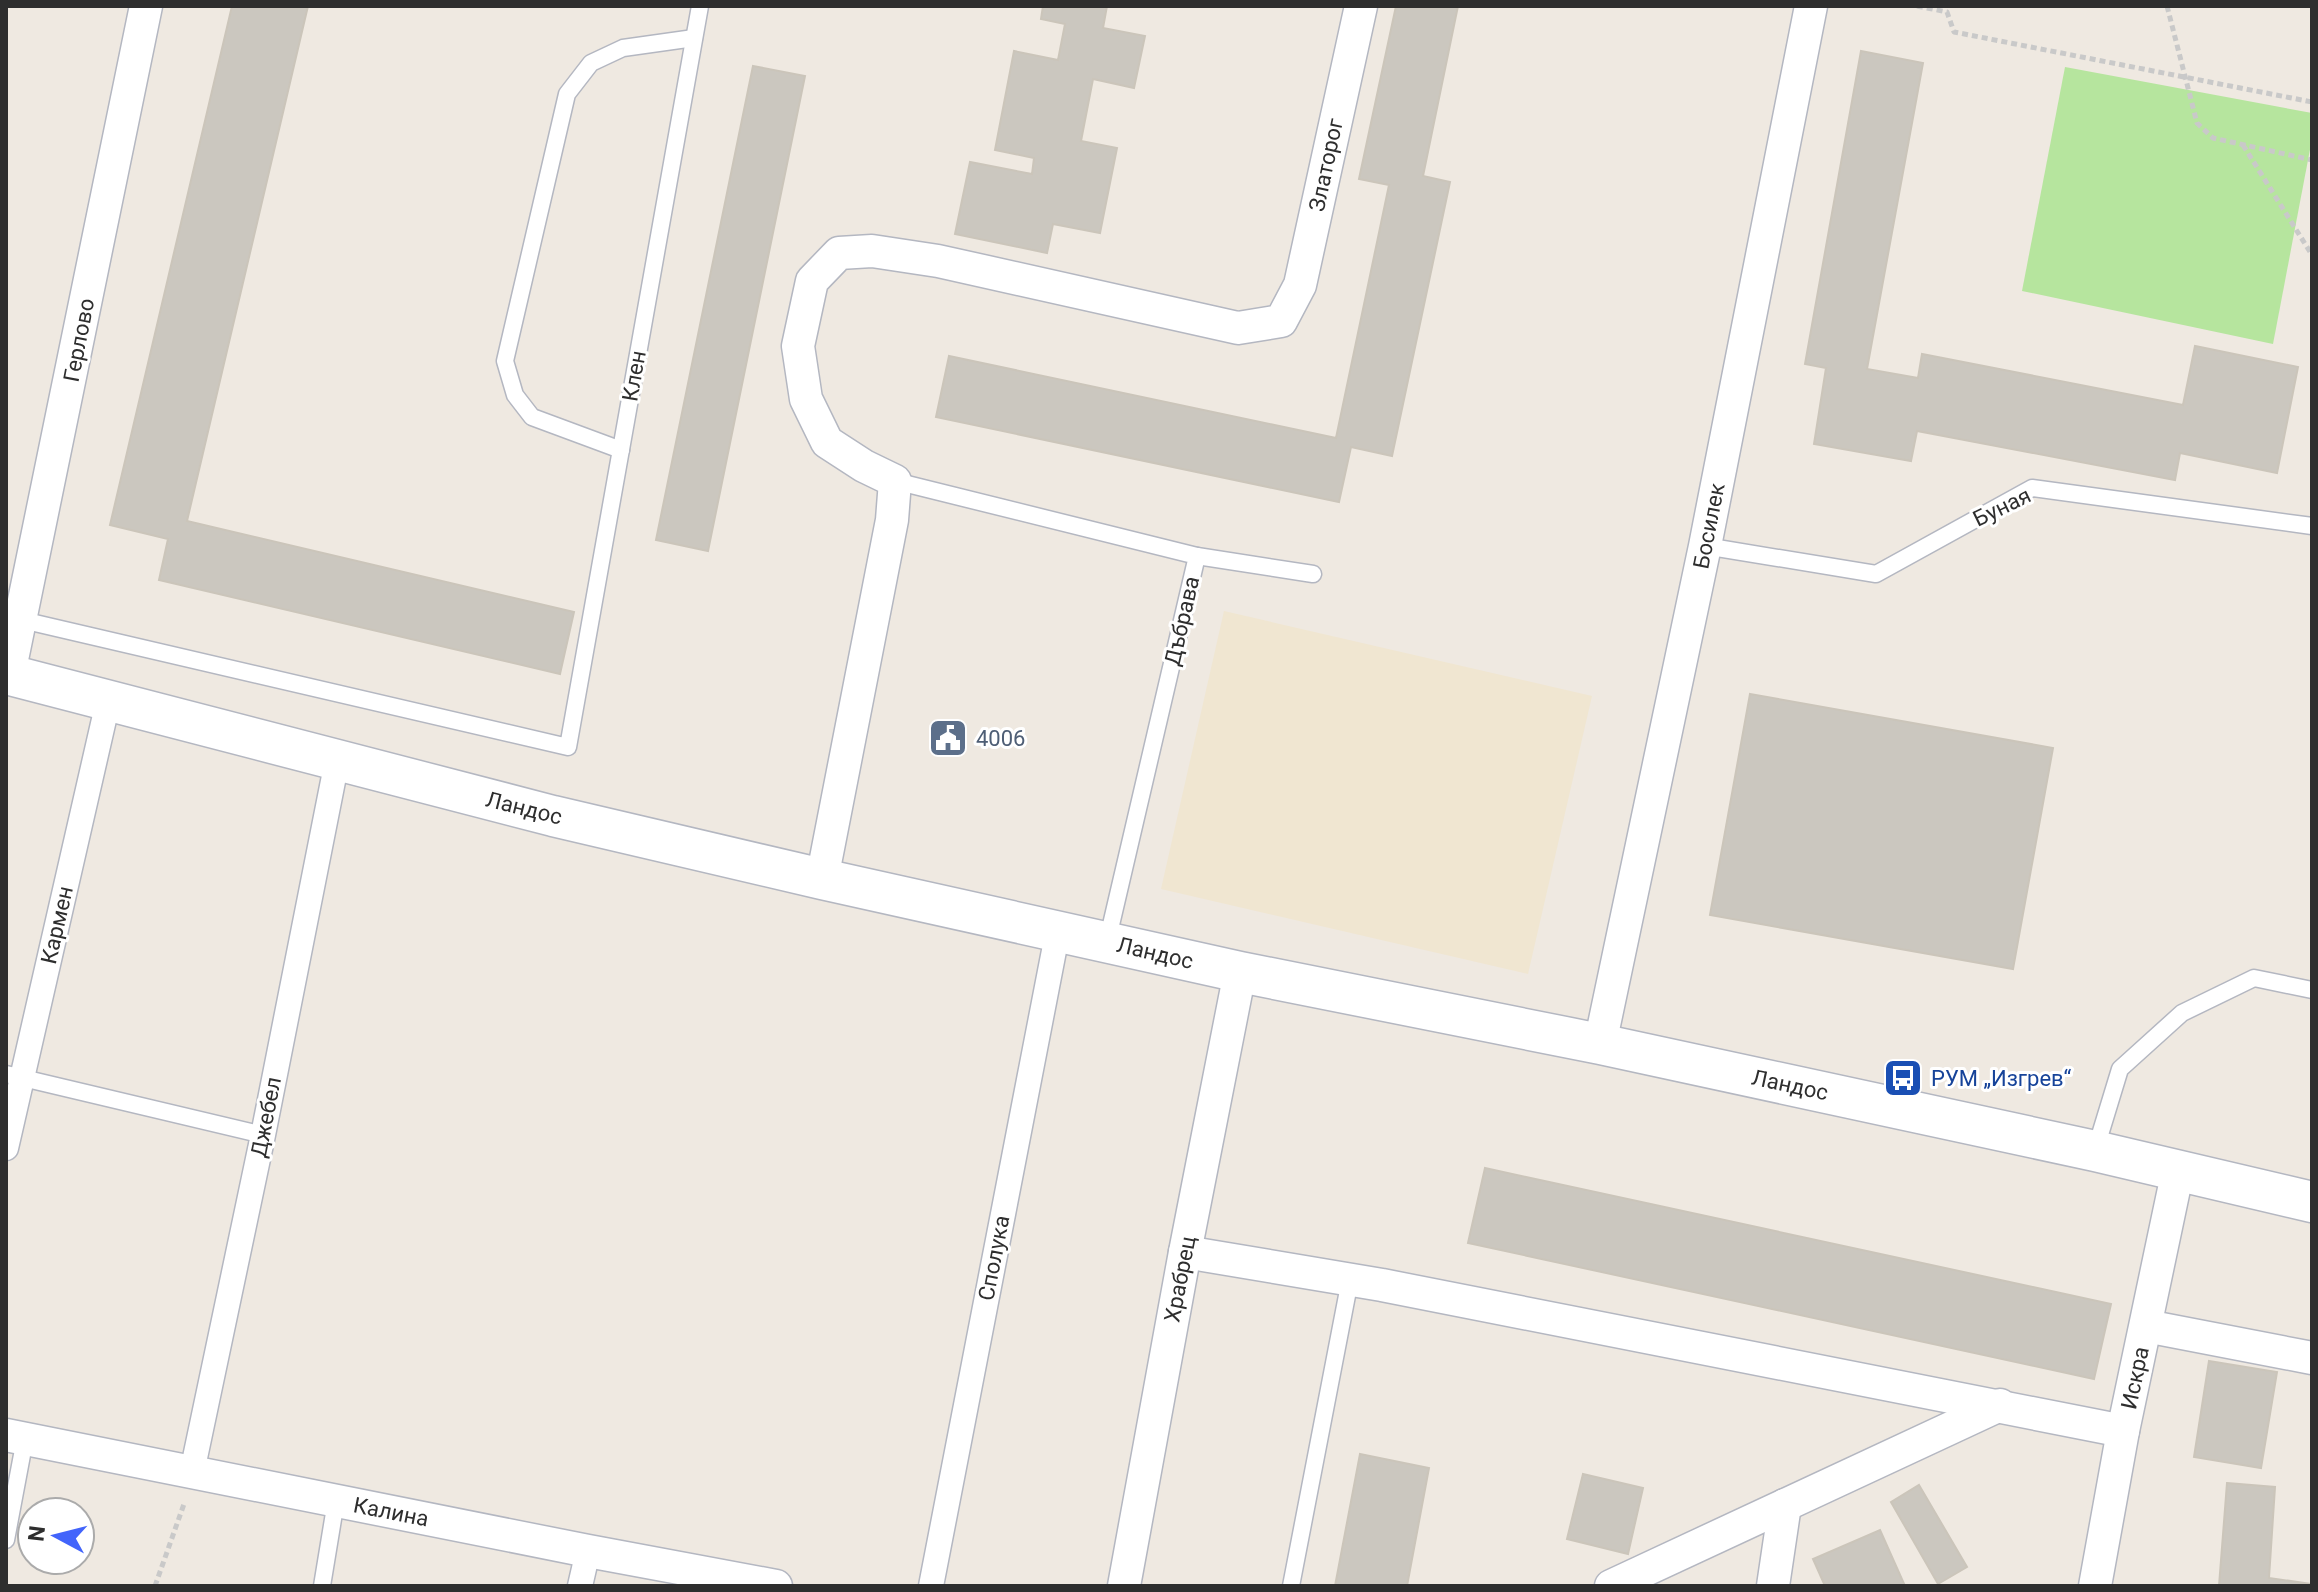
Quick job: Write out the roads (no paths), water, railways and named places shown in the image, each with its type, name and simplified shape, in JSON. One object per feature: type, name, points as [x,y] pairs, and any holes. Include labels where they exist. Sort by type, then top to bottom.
[{"type":"street","name":"Герлово","points":[[8,674],[22,620],[146,6]]},
{"type":"street","name":"Златорог","points":[[895,481],[864,466],[827,442],[806,399],[798,346],[812,281],[839,253],[872,251],[938,261],[1238,328],[1281,321],[1300,285],[1361,6]]},
{"type":"street","name":"Босилек","points":[[1600,1044],[1705,546],[1811,6]]},
{"type":"street","points":[[822,879],[892,520],[895,481]]},
{"type":"street","name":"Ландос","points":[[8,674],[553,816],[822,879],[1240,972],[1600,1044],[2095,1151],[2312,1202]]},
{"type":"street","name":"Кармен","points":[[6,1148],[14,1076],[108,702]]},
{"type":"street","name":"Джебел","points":[[192,1472],[337,761]]},
{"type":"street","name":"Сполука","points":[[931,1586],[1058,930]]},
{"type":"street","name":"Храбрец","points":[[1124,1586],[1240,972]]},
{"type":"street","name":"Искра","points":[[2095,1586],[2123,1431],[2178,1170]]},
{"type":"street","points":[[1185,1252],[1350,1280],[2123,1431]]},
{"type":"street","points":[[2146,1326],[2312,1358]]},
{"type":"street","points":[[1611,1586],[2000,1405]]},
{"type":"street","name":"Калина","points":[[15,1437],[776,1586]]},
{"type":"street","points":[[1773,1586],[1785,1505]]},
{"type":"street","points":[[580,1586],[588,1551]]},
{"type":"lane","name":"Клен","points":[[22,620],[568,747],[700,6]]},
{"type":"lane","points":[[621,450],[532,417],[515,395],[505,361],[567,94],[591,63],[623,48],[694,38]]},
{"type":"lane","name":"Дъбрава","points":[[895,481],[1197,556],[1107,942]]},
{"type":"lane","name":"Буная","points":[[1705,546],[1876,574],[2032,488],[2312,526]]},
{"type":"lane","points":[[1197,556],[1313,574]]},
{"type":"lane","points":[[2095,1151],[2120,1069],[2182,1013],[2254,978],[2312,990]]},
{"type":"lane","points":[[14,1076],[263,1135]]},
{"type":"lane","points":[[1291,1586],[1350,1280]]},
{"type":"lane","points":[[6,1540],[15,1437]]},
{"type":"lane","points":[[322,1586],[336,1501]]},
{"type":"place","name":"4006","points":[[948,738]]},
{"type":"place","name":"РУМ „Изгрев“","points":[[1903,1078]]}]
